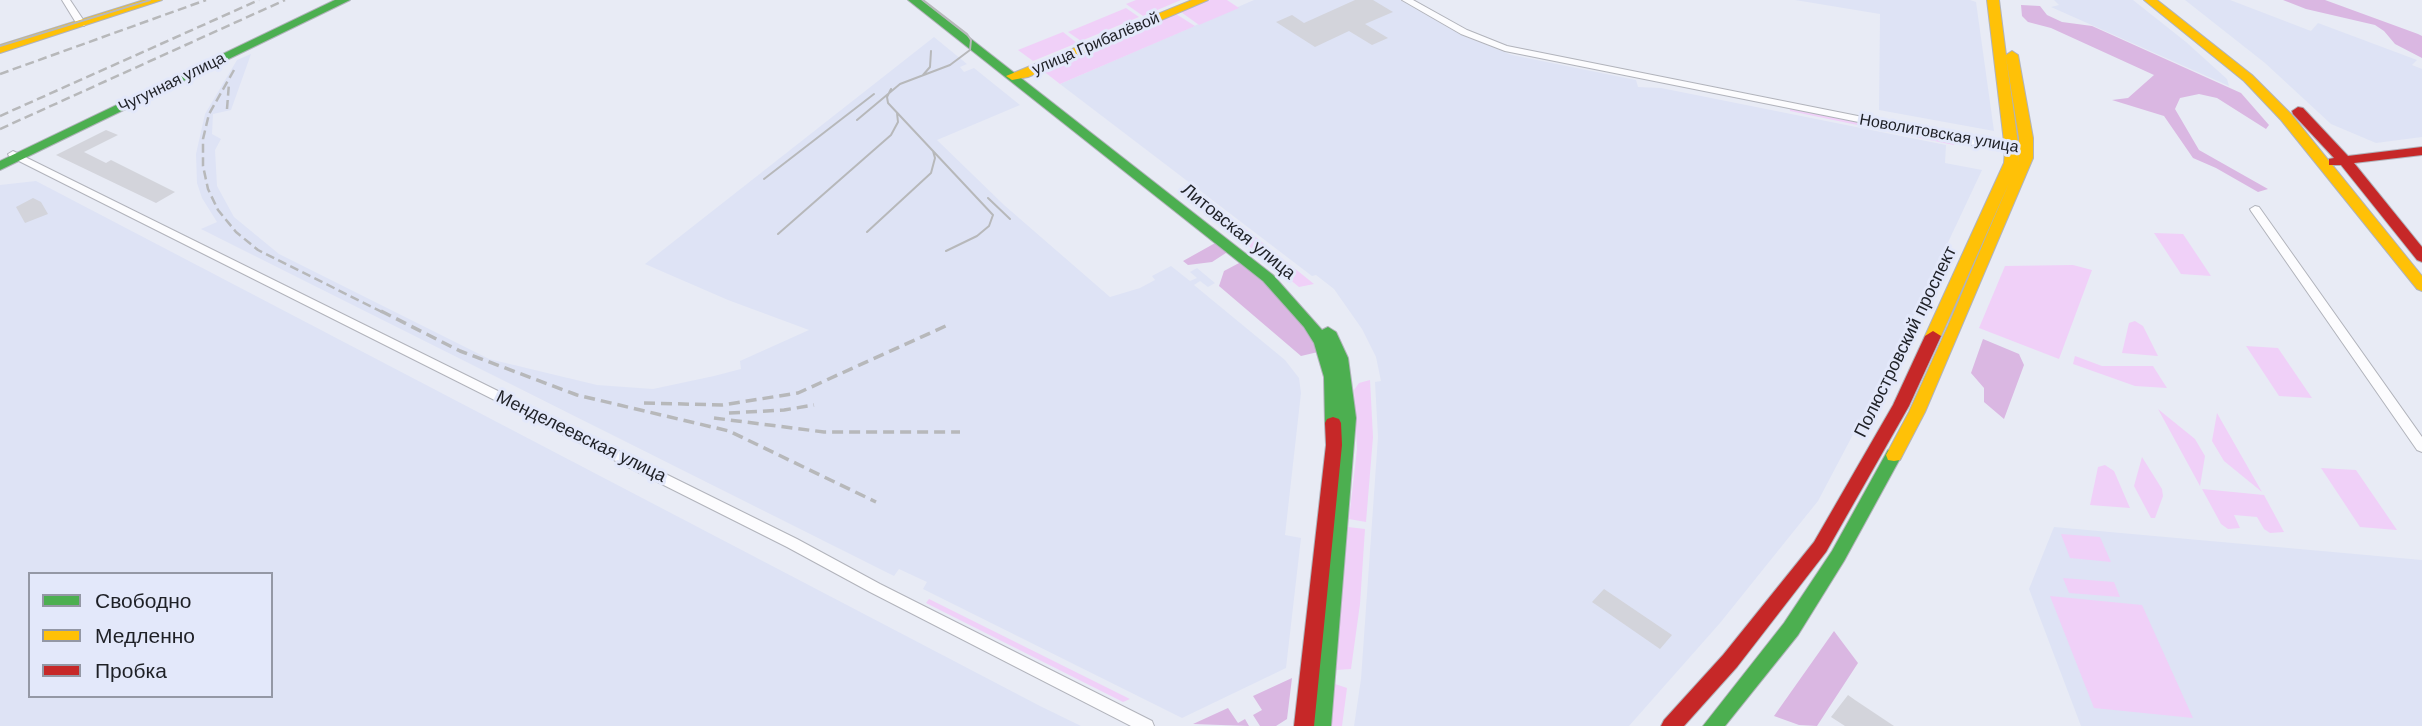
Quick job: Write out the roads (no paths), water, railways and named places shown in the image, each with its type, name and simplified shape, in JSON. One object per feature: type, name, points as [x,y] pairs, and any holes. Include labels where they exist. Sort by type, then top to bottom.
[{"type":"main road","points":[[0,49],[136,0]]},
{"type":"main road","points":[[0,40],[156,0]]},
{"type":"main road","name":"Чугунная улица","points":[[0,166],[11,157],[333,0]]},
{"type":"main road","name":"Чугунная улица","points":[[11,157],[344,0]]},
{"type":"main road","name":"Литовская улица","points":[[914,0],[1018,73],[1278,273],[1307,303],[1333,340],[1340,358],[1348,399],[1348,447],[1321,726]]},
{"type":"main road","name":"Литовская улица","points":[[928,0],[1018,73],[1021,86],[1268,278],[1309,323],[1322,342],[1332,377],[1334,445],[1304,726]]},
{"type":"main road","name":"улица Грибалёвой","points":[[1018,73],[1189,0]]},
{"type":"main road","name":"улица Грибалёвой","points":[[1018,73],[1202,0]]},
{"type":"main road","name":"Полюстровский проспект","points":[[1713,726],[1791,629],[1872,498],[1917,412],[2024,167],[2017,148],[1993,0]]},
{"type":"main road","name":"Полюстровский проспект","points":[[1671,726],[1730,662],[1820,547],[1901,406],[2017,148],[2003,0]]},
{"type":"main road","points":[[2150,0],[2248,78],[2286,117],[2422,286]]},
{"type":"main road","points":[[2169,0],[2266,79],[2348,165],[2422,257]]},
{"type":"main road","points":[[2348,165],[2422,151]]},
{"type":"main road","points":[[2325,164],[2422,164]]},
{"type":"street","points":[[66,0],[79,21]]},
{"type":"street","name":"Новолитовская улица","points":[[1406,0],[1464,32],[1505,48],[2017,148]]},
{"type":"street","name":"Новолитовская улица","points":[[1417,0],[1469,29],[1508,43],[2017,148]]},
{"type":"street","name":"Менделеевская улица","points":[[11,157],[781,537],[905,604],[1146,726]]},
{"type":"street","points":[[2255,209],[2422,447]]},
{"type":"tram line","points":[[0,46],[150,0]]},
{"type":"tram line","points":[[889,93],[900,84],[950,65],[970,50],[971,40],[967,34],[923,0]]},
{"type":"tram line","points":[[923,75],[930,67],[931,51]]},
{"type":"tram line","points":[[889,93],[891,89]]},
{"type":"tram line","points":[[857,120],[889,93]]},
{"type":"tram line","points":[[889,93],[888,103],[933,151]]},
{"type":"tram line","points":[[764,179],[874,94]]},
{"type":"tram line","points":[[778,234],[891,135],[898,122],[897,113]]},
{"type":"tram line","points":[[867,232],[931,173],[935,158],[933,151]]},
{"type":"tram line","points":[[933,151],[993,215],[989,226],[977,236],[946,251]]},
{"type":"tram line","points":[[988,198],[1010,219]]},
{"type":"railway","points":[[0,74],[206,0]]},
{"type":"railway","points":[[0,116],[259,0]]},
{"type":"railway","points":[[0,129],[285,0]]},
{"type":"railway","points":[[234,70],[209,114],[203,139],[203,166],[208,189],[218,210],[236,232],[258,250],[384,313]]},
{"type":"railway","points":[[227,109],[229,83]]},
{"type":"railway","points":[[381,311],[460,351],[577,395],[729,431],[876,502]]},
{"type":"railway","points":[[644,403],[722,405],[798,393],[950,324]]},
{"type":"railway","points":[[729,413],[784,410],[814,405]]},
{"type":"railway","points":[[714,418],[824,432],[960,432]]}]
